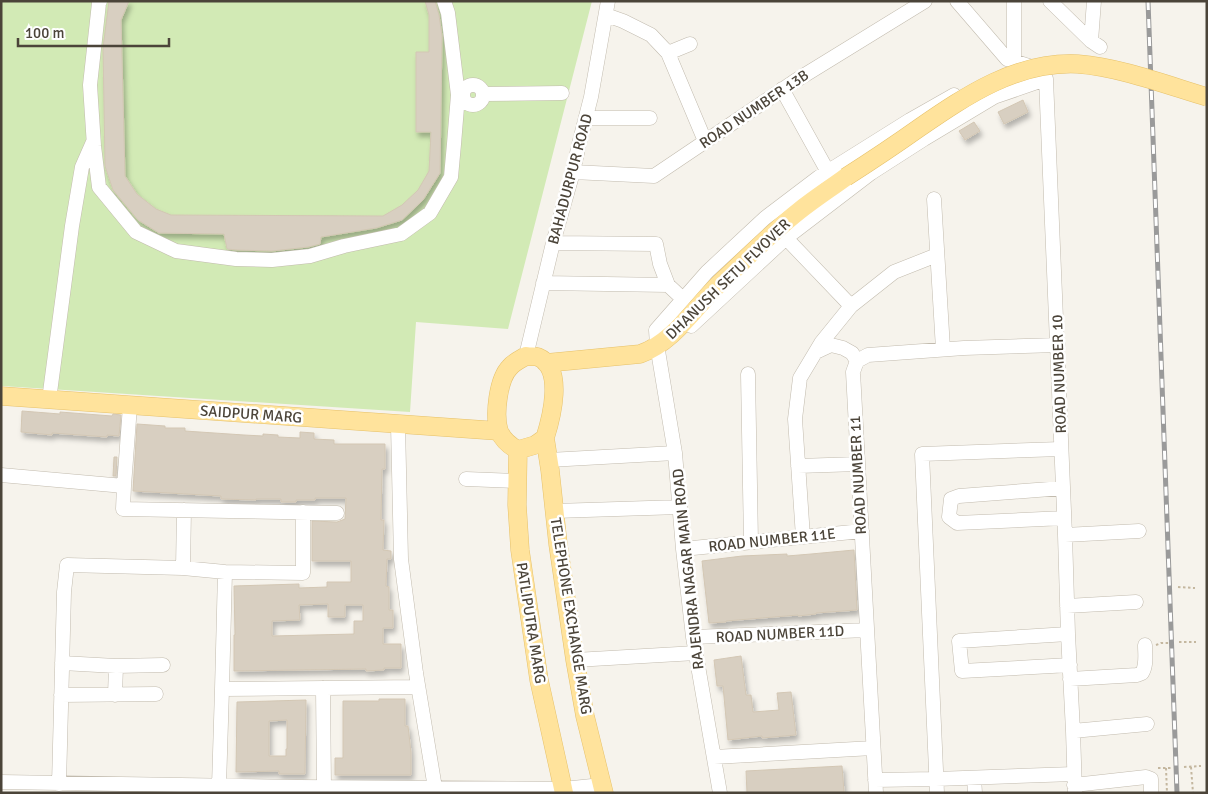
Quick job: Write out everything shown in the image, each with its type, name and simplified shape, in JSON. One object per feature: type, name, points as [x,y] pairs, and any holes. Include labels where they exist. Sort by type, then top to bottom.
[{"type":"main road","name":"DHANUSH SETU FLYOVER","points":[[660,348],[717,286],[800,210],[951,106],[984,86],[1033,67],[1079,64],[1133,75],[1207,97]]},
{"type":"main road","points":[[546,363],[640,354],[660,348]]},
{"type":"main road","points":[[526,356],[538,357],[546,363],[551,372],[554,384],[552,412],[545,438],[535,445],[518,450],[509,445],[499,431],[497,417],[498,397],[502,379],[509,367],[526,356]]},
{"type":"main road","points":[[554,384],[572,360]]},
{"type":"main road","name":"SAIDPUR MARG","points":[[2,396],[499,431]]},
{"type":"main road","name":"TELEPHONE EXCHANGE MARG","points":[[545,438],[575,660],[585,716],[603,789]]},
{"type":"main road","name":"PATLIPUTRA MARG","points":[[518,450],[517,505],[520,550],[539,680],[564,791]]},
{"type":"street","points":[[100,1],[90,85],[93,140],[99,187],[136,232],[176,251],[236,260],[272,260],[310,256],[344,246],[401,234],[430,213],[451,177],[461,95],[448,13],[444,1]]},
{"type":"street","name":"ROAD NUMBER 13B","points":[[573,172],[654,176],[782,89],[924,1]]},
{"type":"street","points":[[957,1],[1007,60],[1041,70],[1046,79],[994,97],[924,139],[871,174],[786,238],[707,310],[660,348],[656,330],[707,272],[765,218],[819,177],[910,120],[966,89],[1019,64]]},
{"type":"street","points":[[1014,1],[1019,64]]},
{"type":"street","points":[[1050,1],[1096,44],[1094,1]]},
{"type":"street","points":[[607,8],[623,21],[651,35],[668,53],[705,141]]},
{"type":"street","name":"BAHADURPUR ROAD","points":[[526,356],[586,118],[607,8]]},
{"type":"street","points":[[668,53],[690,44]]},
{"type":"street","name":"ROAD NUMBER 10","points":[[1046,79],[1074,784]]},
{"type":"street","points":[[782,89],[828,172]]},
{"type":"street","points":[[461,95],[465,101],[474,105],[480,102],[483,94],[562,92]]},
{"type":"street","points":[[586,118],[650,118]]},
{"type":"street","points":[[49,400],[82,167],[93,140]]},
{"type":"street","points":[[934,199],[943,349]]},
{"type":"street","points":[[786,238],[851,306]]},
{"type":"street","points":[[553,243],[656,244],[660,264],[668,285],[683,299]]},
{"type":"street","points":[[803,537],[795,418],[800,378],[821,343],[851,306],[894,272],[937,255]]},
{"type":"street","points":[[544,283],[668,285]]},
{"type":"street","points":[[815,352],[831,345],[852,353],[857,361],[868,355],[943,349],[1058,345]]},
{"type":"street","name":"RAJENDRA NAGAR MAIN ROAD","points":[[660,348],[675,452],[693,637],[720,793]]},
{"type":"street","name":"ROAD NUMBER 11","points":[[857,361],[853,372],[876,786]]},
{"type":"street","points":[[748,374],[751,542]]},
{"type":"street","points":[[130,406],[122,509],[337,513]]},
{"type":"street","points":[[398,425],[401,559],[418,687],[435,788]]},
{"type":"street","points":[[937,786],[922,454],[1061,449]]},
{"type":"street","points":[[549,460],[675,452]]},
{"type":"street","points":[[798,466],[858,464]]},
{"type":"street","points":[[1,475],[124,486]]},
{"type":"street","points":[[466,479],[517,481]]},
{"type":"street","points":[[1063,488],[959,496],[951,499],[949,517],[957,523],[1064,518]]},
{"type":"street","points":[[555,511],[680,507]]},
{"type":"street","points":[[183,568],[184,510]]},
{"type":"street","points":[[59,784],[64,592],[67,565],[183,568],[225,572],[304,573],[303,512]]},
{"type":"street","name":"ROAD NUMBER 11E","points":[[683,549],[862,530]]},
{"type":"street","points":[[1065,535],[1139,531]]},
{"type":"street","points":[[219,786],[225,572]]},
{"type":"street","points":[[1067,606],[1136,602]]},
{"type":"street","name":"ROAD NUMBER 11D","points":[[693,637],[867,630]]},
{"type":"street","points":[[1068,634],[959,640],[962,671],[1070,672],[1137,676],[1145,669],[1149,645]]},
{"type":"street","points":[[575,660],[696,653]]},
{"type":"street","points":[[62,663],[116,666],[163,665]]},
{"type":"street","points":[[115,695],[116,666]]},
{"type":"street","points":[[222,689],[418,687]]},
{"type":"street","points":[[323,688],[324,788]]},
{"type":"street","points":[[61,695],[156,694]]},
{"type":"street","points":[[1073,731],[1147,724]]},
{"type":"street","points":[[714,758],[873,748]]},
{"type":"street","points":[[876,786],[937,786],[974,778],[1074,784],[1146,777],[1151,779],[1151,793]]},
{"type":"street","points":[[974,778],[976,793]]},
{"type":"street","points":[[1,782],[165,789],[219,786],[298,790],[324,788],[564,791],[603,789]]},
{"type":"path","points":[[1178,587],[1195,588]]},
{"type":"path","points":[[1179,642],[1196,642]]},
{"type":"path","points":[[1149,645],[1169,643]]},
{"type":"path","points":[[1184,767],[1201,766]]},
{"type":"path","points":[[1192,767],[1193,793]]},
{"type":"path","points":[[1158,768],[1173,768]]},
{"type":"path","points":[[1166,768],[1168,793]]},
{"type":"green space","points":[[1,1],[592,1],[508,329],[416,322],[410,412],[2,386]]},
{"type":"building","points":[[109,1],[129,1],[121,20],[125,176],[137,194],[156,209],[171,215],[383,216],[402,205],[418,190],[429,171],[431,132],[416,132],[416,52],[429,52],[429,15],[425,1],[435,1],[442,36],[440,173],[423,200],[402,220],[376,228],[321,237],[320,244],[308,247],[272,251],[237,250],[227,249],[224,234],[159,233],[138,220],[113,190],[105,166],[103,48]]},
{"type":"building","points":[[1023,100],[1028,112],[1004,124],[998,112]]},
{"type":"building","points":[[974,122],[980,131],[965,140],[959,131]]},
{"type":"building","points":[[22,411],[121,415],[119,436],[107,435],[107,437],[52,433],[52,435],[21,432]]},
{"type":"building","points":[[137,424],[165,426],[165,428],[185,428],[185,431],[263,436],[263,434],[278,435],[278,437],[300,438],[300,432],[314,433],[314,439],[334,440],[334,444],[385,444],[385,469],[382,469],[381,520],[384,520],[383,550],[391,551],[391,559],[387,559],[386,586],[389,587],[389,610],[393,610],[393,628],[383,628],[383,644],[401,644],[401,668],[366,671],[366,669],[234,671],[234,586],[299,584],[299,588],[327,587],[327,582],[351,582],[351,561],[312,561],[312,521],[337,522],[345,519],[346,498],[315,498],[315,500],[281,502],[281,499],[221,499],[221,496],[133,491]],"holes":[[[328,604],[328,617],[345,617],[345,605],[363,605],[363,621],[354,621],[354,634],[272,636],[272,621],[300,620],[299,605]]]},
{"type":"building","points":[[114,457],[117,457],[116,476],[113,476]]},
{"type":"building","points":[[854,550],[857,610],[709,623],[702,561],[742,556],[787,554],[787,556]]},
{"type":"building","points":[[741,656],[746,695],[751,695],[753,712],[779,710],[777,693],[791,692],[796,735],[728,740],[723,686],[717,686],[714,660]]},
{"type":"building","points":[[379,699],[405,699],[405,726],[408,726],[411,775],[335,775],[335,758],[343,758],[343,701],[379,701]]},
{"type":"building","points":[[306,700],[305,774],[279,774],[279,771],[236,772],[237,702]],"holes":[[[287,720],[286,756],[269,756],[269,721]]]},
{"type":"building","points":[[842,766],[844,792],[747,793],[746,771]]},
{"type":"railway","points":[[1148,1],[1177,793]]}]
